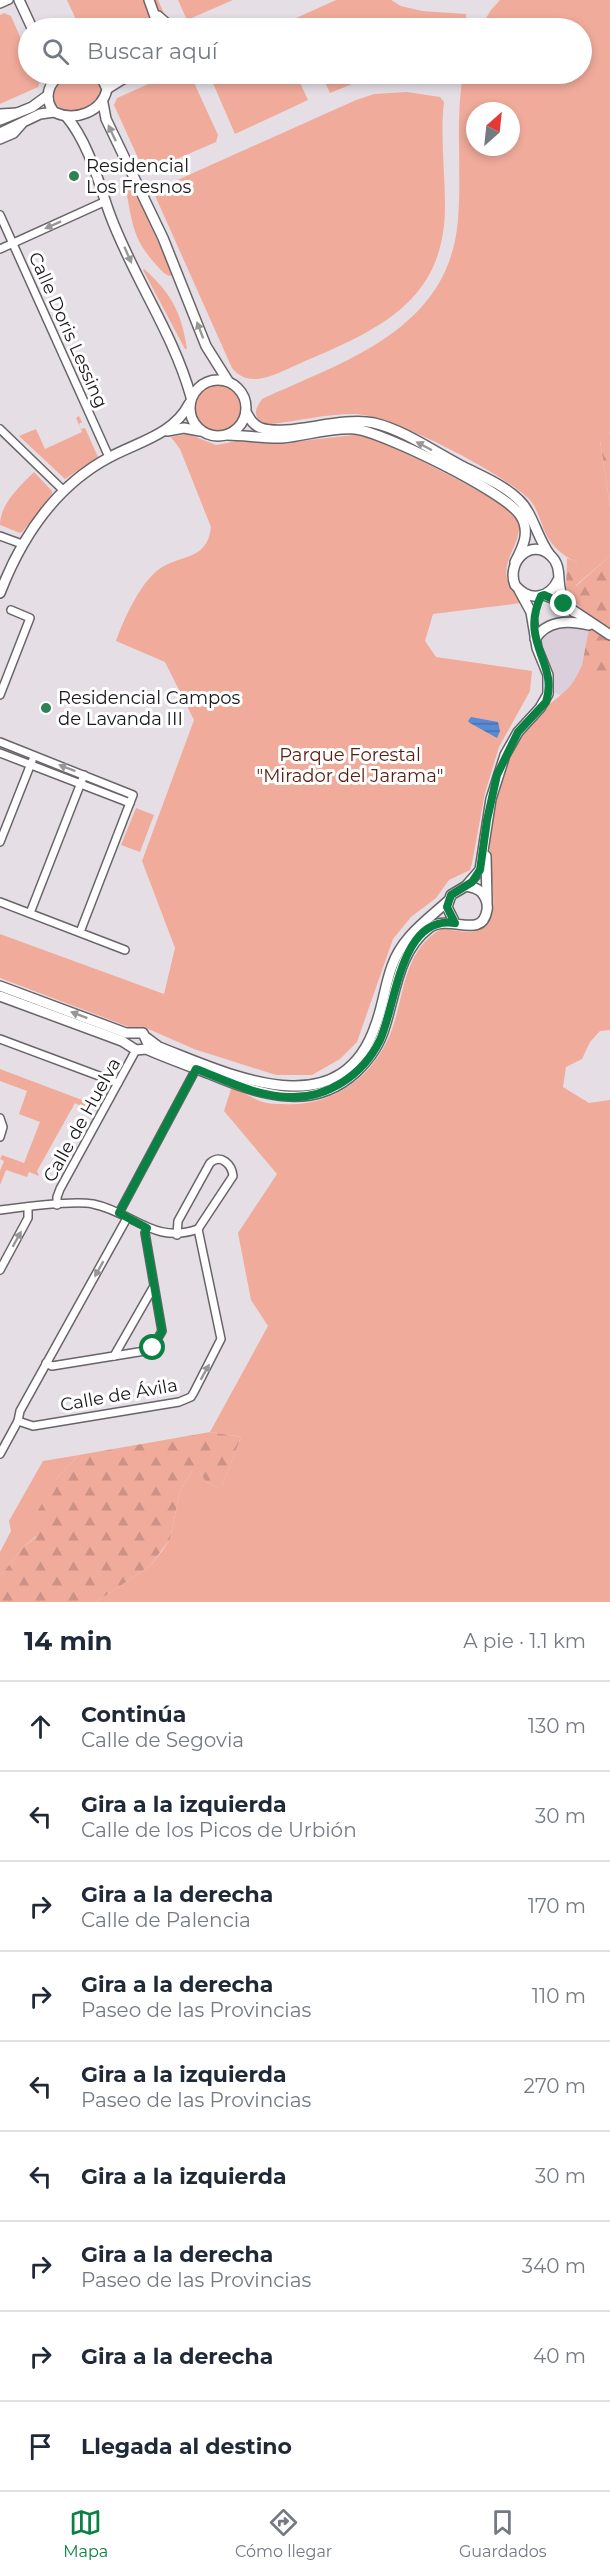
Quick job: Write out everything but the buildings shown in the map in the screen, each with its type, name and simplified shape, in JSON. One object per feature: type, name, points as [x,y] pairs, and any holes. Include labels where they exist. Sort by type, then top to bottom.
[{"type":"main road","points":[[19,0],[27,18]]},
{"type":"main road","points":[[150,0],[156,18]]},
{"type":"main road","points":[[155,12],[161,18]]},
{"type":"main road","points":[[0,120],[32,107],[47,96],[50,84]]},
{"type":"main road","points":[[0,986],[134,1034],[142,1033],[159,1047],[250,1081],[287,1088],[319,1083],[344,1070],[363,1050],[376,1025],[392,965],[400,949],[424,920],[448,901],[455,891],[466,886],[480,870],[491,800],[505,755],[518,732],[540,708],[548,694],[548,675],[535,639],[529,607],[513,580],[515,562],[529,528],[525,507],[510,493],[397,431],[375,423],[351,421],[274,430],[260,428],[252,422],[246,412],[242,392],[228,381],[206,346],[164,237],[110,130],[103,103],[107,89],[105,84]]},
{"type":"main road","points":[[107,89],[115,84]]},
{"type":"main road","points":[[47,96],[54,112]]},
{"type":"main road","points":[[0,133],[40,114],[54,112],[74,117],[103,103]]},
{"type":"main road","points":[[66,116],[76,128],[143,287],[181,363],[192,420],[203,432]]},
{"type":"main road","points":[[0,593],[22,544],[45,510],[63,490],[109,457],[159,433],[176,422],[202,384],[219,379],[228,381]]},
{"type":"main road","points":[[227,435],[240,426],[246,412]]},
{"type":"main road","points":[[159,433],[184,428],[219,436],[281,438],[352,429],[374,432],[496,494],[517,511],[558,568],[561,594],[574,612]]},
{"type":"main road","points":[[515,562],[528,551],[539,550],[550,555]]},
{"type":"main road","points":[[534,624],[542,596],[555,586],[558,580]]},
{"type":"main road","points":[[519,590],[529,596],[559,600],[606,632]]},
{"type":"main road","points":[[535,639],[545,628],[560,622],[576,623],[606,632]]},
{"type":"main road","points":[[0,996],[247,1089],[286,1097],[310,1095],[344,1082],[359,1070],[379,1041],[401,968],[417,939],[438,923],[477,925],[486,915],[485,837]]},
{"type":"main road","points":[[466,886],[479,890],[487,901]]},
{"type":"main road","points":[[448,901],[448,913],[455,923]]},
{"type":"main road","points":[[134,1034],[130,1040],[137,1048]]},
{"type":"main road","points":[[137,1048],[147,1044],[147,1038]]},
{"type":"street","points":[[0,4],[9,0]]},
{"type":"street","points":[[0,113],[20,111]]},
{"type":"street","points":[[0,140],[14,134],[24,122]]},
{"type":"street","points":[[0,249],[106,201]]},
{"type":"street","name":"Calle Doris Lessing","points":[[0,215],[109,457]]},
{"type":"street","points":[[0,429],[63,490]]},
{"type":"street","points":[[0,536],[22,544]]},
{"type":"street","points":[[0,694],[30,618],[11,610]]},
{"type":"street","points":[[0,742],[132,794],[80,933]]},
{"type":"street","points":[[0,753],[130,803]]},
{"type":"street","points":[[0,842],[34,756]]},
{"type":"street","points":[[30,913],[84,775]]},
{"type":"street","points":[[0,902],[125,950]]},
{"type":"street","points":[[0,1040],[118,1083]]},
{"type":"street","name":"Calle de Huelva","points":[[57,1205],[60,1189],[137,1048]]},
{"type":"street","points":[[119,1213],[196,1069]]},
{"type":"street","points":[[0,1118],[3,1126],[0,1137]]},
{"type":"street","points":[[0,1210],[93,1204],[119,1213],[147,1228],[164,1234],[177,1235],[198,1229],[233,1176],[228,1164],[220,1159],[210,1163],[178,1221],[177,1235]]},
{"type":"street","points":[[0,1270],[28,1218],[28,1207]]},
{"type":"street","points":[[0,1454],[18,1421],[20,1411],[127,1218]]},
{"type":"street","points":[[46,1363],[52,1366],[151,1350],[160,1338],[162,1331],[145,1233],[147,1228]]},
{"type":"street","name":"Calle de Ávila","points":[[18,1421],[33,1425],[179,1402],[191,1397],[221,1339],[198,1229]]},
{"type":"street","points":[[114,1356],[154,1286]]},
{"type":"shaded area","points":[[574,625],[589,629],[582,665],[576,680],[563,696],[553,692],[554,679],[539,640],[550,629]]},
{"type":"green space","points":[[67,0],[158,0],[166,18],[75,18]]},
{"type":"green space","points":[[178,0],[233,0],[192,18],[186,18]]},
{"type":"green space","points":[[336,0],[391,0],[401,6],[422,11],[466,14],[466,18],[296,18]]},
{"type":"green space","points":[[500,0],[610,0],[610,432],[600,441],[610,506],[610,556],[575,586],[578,563],[554,546],[529,499],[516,488],[472,461],[418,434],[370,416],[343,414],[271,424],[260,422],[256,413],[262,399],[359,354],[389,336],[415,314],[436,288],[451,257],[458,219],[459,110],[462,84],[592,84],[592,18],[486,18]]},
{"type":"green space","points":[[4,13],[11,16],[18,32],[18,84],[39,84],[38,87],[0,104],[0,15]]},
{"type":"green space","points":[[58,84],[101,84],[101,90],[95,101],[74,111],[67,112],[56,105],[53,93]]},
{"type":"green space","points":[[148,84],[195,84],[218,135],[216,142],[149,171],[143,169],[114,105],[117,98]]},
{"type":"green space","points":[[213,84],[301,84],[308,100],[235,134]]},
{"type":"green space","points":[[326,84],[352,84],[330,93]]},
{"type":"green space","points":[[407,92],[440,97],[444,102],[445,206],[442,240],[432,268],[418,292],[399,311],[350,341],[270,376],[254,379],[238,374],[232,368],[153,191],[356,100],[374,94]]},
{"type":"green space","points":[[130,187],[141,204],[173,275],[169,276],[164,273],[146,253],[136,235],[126,189]]},
{"type":"green space","points":[[144,269],[162,287],[174,305],[182,324],[187,349],[185,349]]},
{"type":"green space","points":[[213,384],[223,384],[235,391],[242,403],[242,413],[235,425],[223,432],[213,432],[198,421],[194,413],[194,403],[205,388]]},
{"type":"green space","points":[[79,416],[82,422],[79,424],[81,429],[85,428],[98,457],[65,479],[19,436],[36,429],[45,449],[82,432],[76,418]]},
{"type":"green space","points":[[610,432],[610,506],[600,440]]},
{"type":"green space","name":"Parque Forestal \"Mirador del Jarama\"","points":[[188,434],[216,445],[237,441],[275,444],[354,435],[372,438],[490,497],[514,514],[519,527],[506,572],[509,583],[521,603],[433,614],[425,641],[436,657],[532,671],[530,691],[499,747],[485,793],[470,870],[449,880],[436,898],[411,917],[393,939],[357,1042],[340,1059],[312,1075],[276,1075],[194,1049],[146,1028],[129,1027],[0,978],[0,934],[164,994],[175,948],[142,861],[194,720],[165,662],[116,641],[133,603],[151,576],[167,565],[199,552],[209,538],[211,527],[180,449],[171,437]]},
{"type":"green space","points":[[34,472],[52,491],[52,494],[20,533],[0,525],[7,503]]},
{"type":"green space","points":[[610,556],[610,671],[602,678],[591,679],[582,665],[589,629],[588,616],[573,600],[566,588],[567,558],[578,563],[576,586]]},
{"type":"green space","points":[[582,665],[592,679],[610,671],[610,1030],[600,1031],[590,1042],[582,1059],[566,1067],[563,1087],[589,1103],[610,1100],[610,1602],[96,1602],[150,1566],[162,1551],[170,1539],[180,1491],[192,1471],[199,1471],[206,1482],[221,1489],[241,1437],[210,1432],[268,1326],[251,1300],[238,1233],[277,1174],[224,1111],[232,1086],[263,1102],[300,1104],[317,1101],[346,1088],[371,1066],[389,1037],[406,978],[418,950],[441,929],[473,931],[482,927],[490,919],[493,908],[489,849],[491,822],[505,767],[515,745],[529,724],[568,689]]},
{"type":"green space","points":[[136,808],[154,815],[140,852],[121,845]]},
{"type":"green space","points":[[0,1069],[90,1103],[87,1109],[75,1103],[37,1171],[39,1176],[29,1172],[27,1177],[6,1170],[0,1185],[0,1171],[4,1161],[0,1159],[2,1155],[24,1163],[40,1122],[19,1114],[27,1091],[0,1081]]},
{"type":"green space","points":[[210,1432],[241,1437],[221,1489],[206,1482],[199,1471],[192,1471],[180,1491],[170,1539],[150,1566],[96,1602],[0,1602],[0,1577],[22,1548],[36,1537],[30,1524],[57,1478],[79,1455]]},
{"type":"green space","points":[[79,1455],[57,1478],[36,1536],[22,1548],[0,1577],[0,1552],[11,1531],[9,1521],[43,1461]]},
{"type":"water","points":[[471,717],[498,722],[500,731],[497,738],[470,723],[468,721]]},
{"type":"place","name":"Residencial Los Fresnos","points":[[74,176]]},
{"type":"place","name":"Residencial Campos de Lavanda III","points":[[46,708]]},
{"type":"route","points":[[153,1348],[162,1331],[145,1233],[147,1228],[119,1213],[196,1069],[247,1089],[286,1097],[310,1095],[333,1088],[359,1070],[370,1056],[385,1027],[407,954],[417,939],[429,928],[447,921],[455,923],[448,913],[448,901],[455,891],[472,882],[480,870],[487,820],[497,775],[518,732],[546,702],[548,694],[548,675],[535,639],[536,606],[541,596],[544,595],[564,604]]}]
